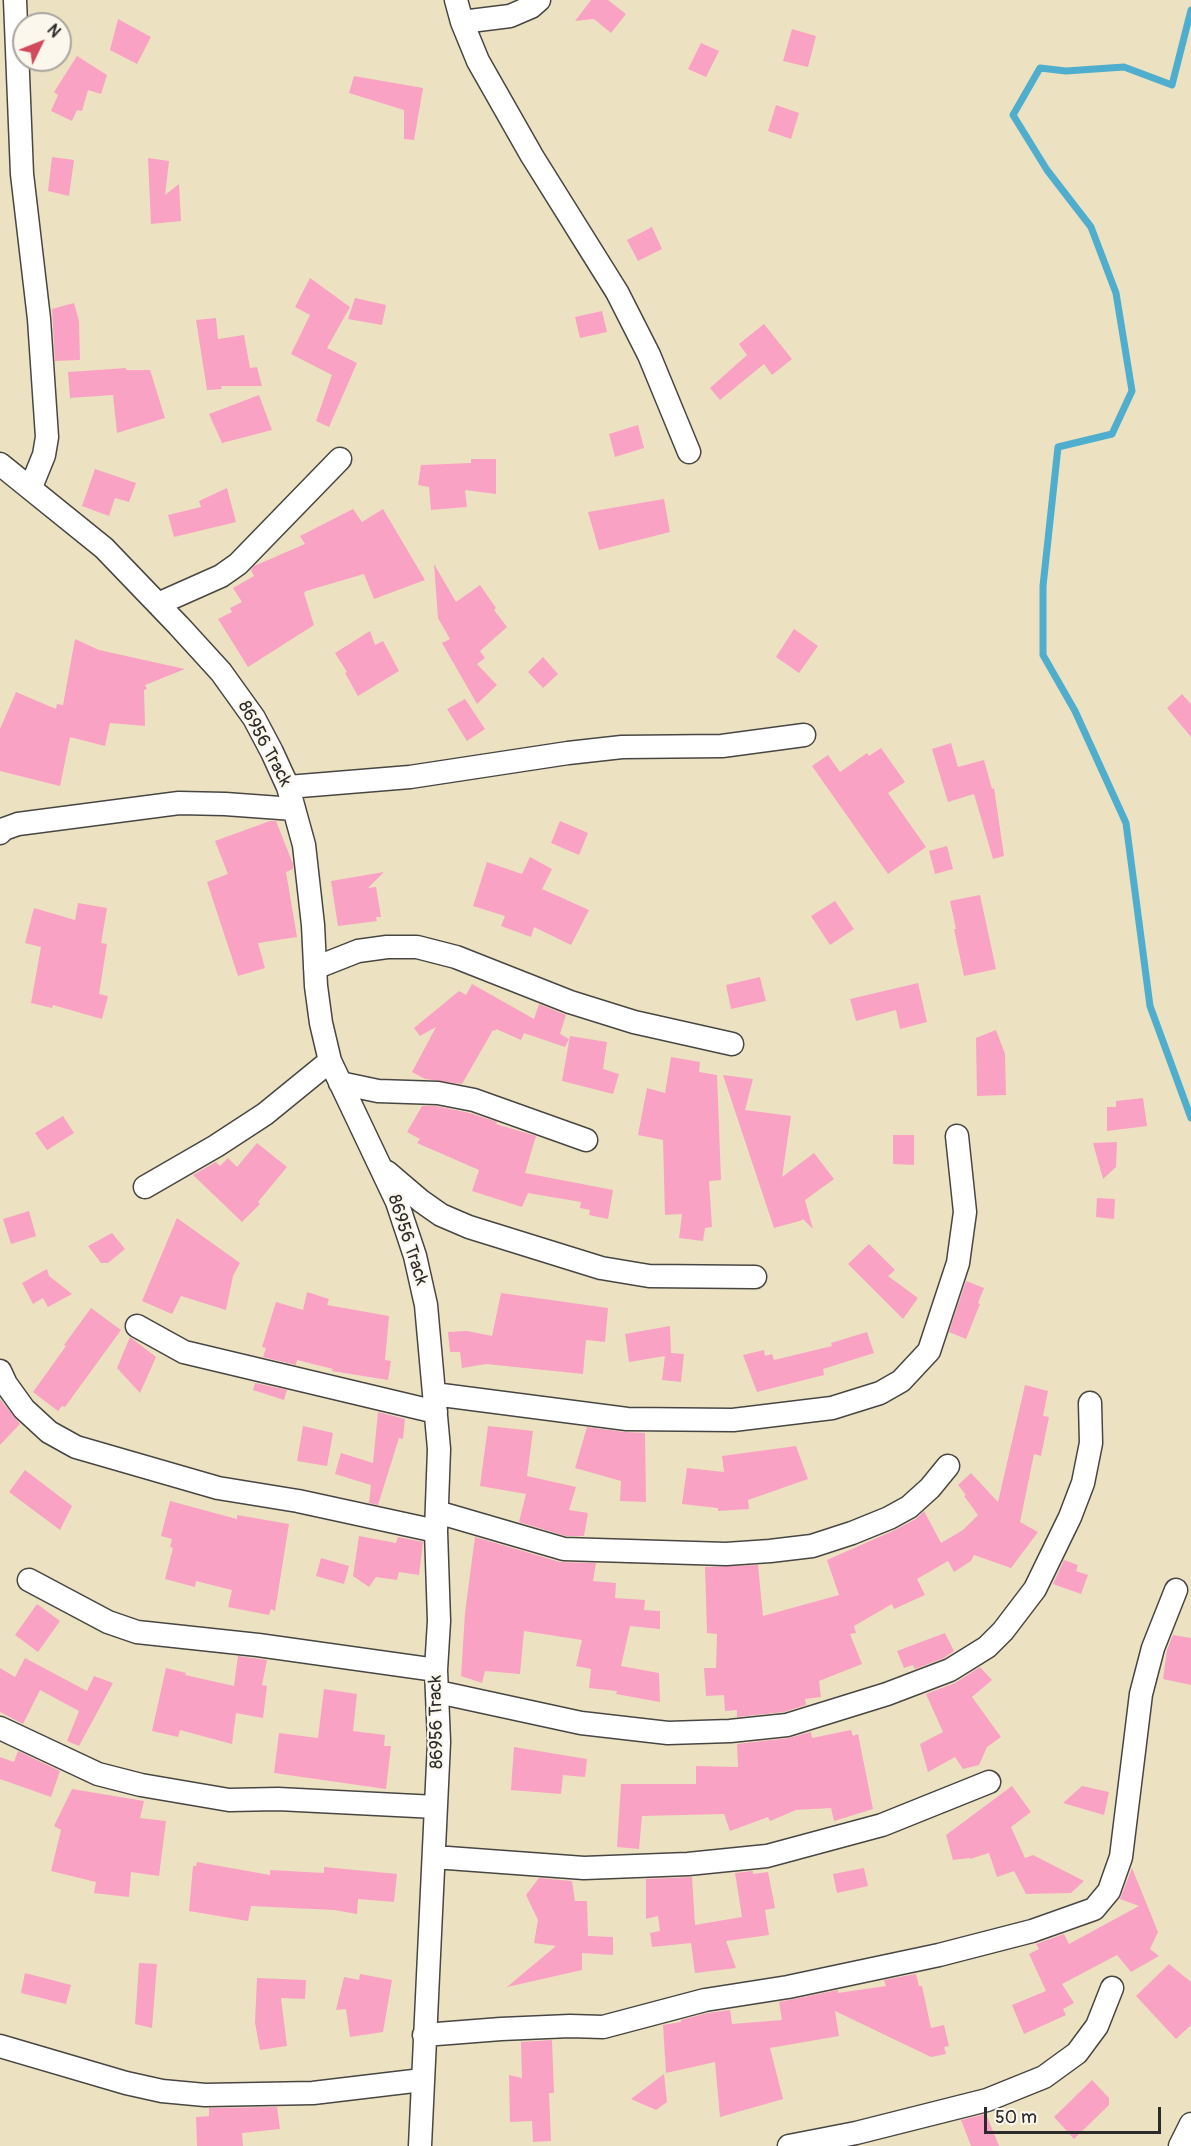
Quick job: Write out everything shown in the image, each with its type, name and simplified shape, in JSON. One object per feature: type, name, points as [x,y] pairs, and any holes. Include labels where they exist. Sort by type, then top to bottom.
[{"type":"street","points":[[15,0],[22,174],[39,319],[47,437],[44,455],[31,487]]},
{"type":"street","points":[[456,0],[462,22],[478,61],[532,156],[617,292],[649,355],[689,452]]},
{"type":"street","points":[[462,22],[510,16],[531,7],[539,0]]},
{"type":"street","points":[[158,604],[221,576],[238,564],[340,459]]},
{"type":"street","name":"86956 Track","points":[[0,464],[104,548],[221,672],[254,718],[288,787],[304,844],[321,1023],[330,1060],[397,1202],[415,1256],[426,1305],[439,1449],[436,1522],[439,1620],[436,1670],[439,1742],[420,2146]]},
{"type":"street","points":[[288,787],[410,777],[622,747],[722,746],[804,735]]},
{"type":"street","points":[[0,833],[18,824],[179,803],[294,809]]},
{"type":"street","points":[[315,968],[357,951],[387,947],[417,947],[456,957],[570,1002],[634,1022],[732,1044]]},
{"type":"street","points":[[145,1187],[216,1146],[265,1114],[330,1060]]},
{"type":"street","points":[[340,1083],[378,1091],[438,1093],[474,1100],[586,1140]]},
{"type":"street","points":[[137,1326],[184,1352],[435,1403],[627,1419],[733,1420],[832,1408],[880,1393],[901,1381],[928,1351],[958,1263],[965,1212],[957,1136]]},
{"type":"street","points":[[381,1167],[441,1215],[469,1227],[602,1268],[650,1276],[701,1278],[755,1276]]},
{"type":"street","points":[[0,1371],[6,1384],[24,1409],[49,1432],[76,1448],[218,1488],[436,1522],[564,1549],[715,1554],[812,1546],[852,1533],[909,1507],[930,1488],[948,1466]]},
{"type":"street","points":[[438,1692],[581,1723],[668,1733],[730,1731],[788,1725],[887,1694],[950,1670],[987,1647],[1003,1631],[1035,1589],[1070,1517],[1083,1483],[1090,1443],[1090,1403]]},
{"type":"street","points":[[29,1580],[108,1622],[137,1632],[436,1670]]},
{"type":"street","points":[[424,2035],[501,2029],[603,2027],[705,2000],[788,1987],[939,1955],[1032,1932],[1094,1909],[1109,1891],[1121,1857],[1141,1694],[1153,1648],[1176,1590]]},
{"type":"street","points":[[0,1728],[98,1774],[141,1785],[229,1800],[278,1799],[436,1807]]},
{"type":"street","points":[[434,1857],[584,1868],[688,1864],[767,1856],[882,1825],[989,1782]]},
{"type":"street","points":[[789,2146],[856,2133],[987,2100],[1044,2077],[1077,2053],[1097,2026],[1112,1988]]},
{"type":"street","points":[[0,2046],[126,2083],[162,2091],[205,2095],[313,2093],[423,2080]]},
{"type":"street","points":[[1180,2146],[1191,2124]]},
{"type":"building","points":[[591,0],[608,0],[626,14],[611,33],[594,19],[575,21]]},
{"type":"building","points":[[118,19],[151,37],[137,64],[110,50]]},
{"type":"building","points":[[792,29],[816,36],[808,67],[783,61]]},
{"type":"building","points":[[701,43],[719,51],[706,77],[688,69]]},
{"type":"building","points":[[77,56],[107,75],[101,94],[88,90],[82,111],[77,110],[72,121],[51,111],[58,95],[54,92],[67,72],[72,72],[72,64]]},
{"type":"building","points":[[354,76],[423,88],[414,140],[404,139],[404,110],[349,93]]},
{"type":"building","points":[[776,105],[799,113],[791,139],[768,131]]},
{"type":"building","points":[[52,157],[74,160],[69,196],[48,191]]},
{"type":"building","points":[[148,158],[169,161],[165,195],[179,184],[181,221],[151,224]]},
{"type":"building","points":[[652,227],[662,249],[638,261],[627,240]]},
{"type":"building","points":[[310,278],[350,307],[327,348],[357,363],[329,427],[316,421],[332,375],[291,354],[310,315],[295,307]]},
{"type":"building","points":[[355,298],[386,305],[382,325],[348,319]]},
{"type":"building","points":[[74,303],[79,321],[80,360],[55,361],[52,309]]},
{"type":"building","points":[[602,311],[607,332],[580,338],[575,317]]},
{"type":"building","points":[[216,318],[218,339],[244,335],[250,368],[257,367],[262,386],[221,386],[222,389],[207,390],[196,320]]},
{"type":"building","points":[[764,324],[792,359],[772,375],[764,364],[720,400],[710,388],[747,355],[739,344]]},
{"type":"building","points":[[126,368],[126,370],[150,370],[165,418],[117,433],[113,395],[70,398],[68,372]]},
{"type":"building","points":[[259,395],[272,430],[222,443],[209,414]]},
{"type":"building","points":[[638,425],[644,448],[615,457],[609,434]]},
{"type":"building","points":[[471,459],[496,459],[496,494],[465,490],[467,507],[431,510],[429,487],[418,485],[421,465],[471,463]]},
{"type":"building","points":[[95,469],[136,483],[129,502],[115,498],[109,516],[82,506]]},
{"type":"building","points":[[227,488],[236,522],[174,537],[168,515],[201,507],[199,501]]},
{"type":"building","points":[[664,499],[670,532],[599,550],[588,512]]},
{"type":"building","points":[[353,509],[362,522],[383,509],[425,580],[374,599],[364,574],[306,591],[304,593],[314,625],[248,667],[218,619],[232,612],[230,608],[242,602],[233,588],[254,576],[251,570],[254,566],[305,544],[300,536]]},
{"type":"building","points":[[434,564],[456,602],[480,585],[507,627],[480,651],[485,658],[477,664],[497,685],[477,704],[442,643],[450,639],[438,618]]},
{"type":"building","points":[[794,629],[818,646],[799,673],[776,657]]},
{"type":"building","points":[[370,631],[375,645],[383,641],[399,671],[358,696],[335,653]]},
{"type":"building","points":[[75,639],[99,650],[185,669],[145,685],[147,689],[144,690],[145,726],[110,723],[105,746],[70,737],[60,786],[0,771],[0,729],[16,692],[56,709],[57,704],[63,705]]},
{"type":"building","points":[[543,657],[558,674],[543,688],[528,672]]},
{"type":"building","points":[[1182,694],[1191,704],[1191,737],[1167,708]]},
{"type":"building","points":[[465,699],[485,729],[467,741],[447,709]]},
{"type":"building","points":[[951,743],[958,767],[984,760],[992,789],[994,788],[1004,856],[993,859],[974,794],[948,802],[932,749]]},
{"type":"building","points":[[881,748],[905,782],[888,793],[926,847],[888,874],[812,766],[828,755],[840,772],[867,753],[869,756]]},
{"type":"building","points":[[270,821],[276,821],[293,864],[293,869],[286,872],[297,937],[258,943],[265,968],[238,976],[207,882],[228,874],[215,841]]},
{"type":"building","points":[[560,821],[588,833],[579,855],[551,843]]},
{"type":"building","points":[[947,846],[953,869],[935,874],[929,851]]},
{"type":"building","points":[[530,857],[552,869],[542,889],[589,910],[571,945],[534,927],[531,937],[501,926],[505,916],[473,906],[487,862],[522,874]]},
{"type":"building","points":[[384,872],[368,888],[376,887],[381,917],[376,917],[377,921],[338,926],[331,881]]},
{"type":"building","points":[[980,895],[996,969],[964,976],[950,901]]},
{"type":"building","points":[[835,901],[854,929],[830,945],[811,916]]},
{"type":"building","points":[[78,903],[107,908],[101,943],[107,944],[99,994],[108,996],[102,1019],[53,1005],[52,1008],[31,1003],[41,947],[25,943],[34,908],[75,920]]},
{"type":"building","points":[[760,977],[766,1001],[731,1009],[726,985]]},
{"type":"building","points":[[918,983],[927,1022],[900,1029],[896,1010],[856,1021],[850,999]]},
{"type":"building","points":[[472,984],[534,1019],[539,1004],[566,1015],[560,1034],[569,1039],[565,1047],[524,1033],[521,1040],[496,1029],[493,1030],[462,1084],[425,1079],[412,1072],[436,1027],[420,1036],[414,1028],[459,991],[466,995]]},
{"type":"building","points":[[996,1030],[1005,1054],[1006,1095],[977,1096],[976,1038]]},
{"type":"building","points":[[570,1036],[607,1042],[603,1069],[619,1074],[613,1094],[562,1081]]},
{"type":"building","points":[[671,1057],[700,1062],[699,1072],[717,1075],[721,1180],[709,1181],[712,1227],[705,1228],[703,1241],[679,1238],[682,1214],[665,1215],[663,1140],[638,1135],[647,1088],[665,1093]]},
{"type":"building","points":[[723,1075],[753,1079],[745,1110],[791,1116],[782,1177],[814,1153],[834,1179],[805,1200],[813,1229],[802,1218],[803,1220],[774,1228]]},
{"type":"building","points":[[1143,1098],[1147,1126],[1107,1131],[1107,1107],[1116,1107],[1116,1101]]},
{"type":"building","points":[[422,1106],[436,1106],[470,1113],[497,1122],[496,1124],[536,1136],[525,1173],[613,1190],[608,1219],[589,1215],[590,1210],[580,1208],[581,1202],[528,1193],[522,1207],[472,1191],[479,1170],[417,1143],[420,1139],[407,1132]]},
{"type":"building","points":[[63,1116],[74,1133],[47,1150],[35,1133]]},
{"type":"building","points":[[893,1135],[914,1135],[914,1165],[893,1164]]},
{"type":"building","points":[[1117,1142],[1116,1167],[1103,1179],[1093,1143]]},
{"type":"building","points":[[257,1143],[287,1167],[258,1202],[260,1204],[242,1222],[193,1175],[216,1162],[220,1166],[228,1158],[237,1167]]},
{"type":"building","points":[[1097,1198],[1115,1199],[1114,1219],[1096,1217]]},
{"type":"building","points":[[29,1211],[36,1236],[11,1244],[3,1219]]},
{"type":"building","points":[[177,1218],[240,1263],[233,1276],[226,1310],[181,1296],[172,1314],[142,1301]]},
{"type":"building","points":[[112,1233],[125,1249],[108,1263],[101,1263],[88,1246]]},
{"type":"building","points":[[869,1244],[895,1270],[888,1276],[918,1298],[903,1319],[848,1264]]},
{"type":"building","points":[[47,1269],[49,1276],[72,1294],[48,1307],[43,1298],[33,1304],[22,1283]]},
{"type":"building","points":[[966,1281],[984,1288],[966,1339],[949,1332]]},
{"type":"building","points":[[307,1292],[329,1299],[327,1305],[389,1316],[385,1360],[391,1361],[388,1380],[332,1371],[333,1369],[297,1360],[296,1365],[263,1357],[266,1348],[262,1347],[276,1302],[303,1310]]},
{"type":"building","points":[[501,1293],[608,1308],[605,1342],[586,1340],[583,1374],[486,1364],[462,1368],[460,1352],[450,1352],[448,1332],[467,1331],[492,1336]]},
{"type":"building","points":[[91,1308],[121,1330],[65,1407],[62,1406],[58,1411],[33,1392]]},
{"type":"building","points":[[670,1326],[671,1353],[684,1354],[681,1382],[662,1380],[665,1356],[629,1362],[625,1334]]},
{"type":"building","points":[[867,1332],[874,1353],[823,1369],[824,1375],[757,1392],[743,1355],[764,1350],[765,1356],[772,1354],[774,1360],[832,1346],[831,1343]]},
{"type":"building","points":[[130,1337],[156,1357],[140,1393],[117,1368]]},
{"type":"building","points":[[255,1383],[287,1390],[284,1400],[253,1390]]},
{"type":"building","points":[[1025,1385],[1048,1391],[1043,1416],[1049,1417],[1041,1456],[1034,1454],[1020,1522],[1038,1532],[1011,1568],[974,1555],[971,1561],[954,1572],[948,1561],[917,1579],[925,1595],[894,1609],[892,1604],[854,1626],[856,1633],[850,1634],[862,1664],[819,1681],[821,1697],[805,1699],[806,1705],[784,1712],[737,1717],[737,1710],[725,1711],[724,1695],[706,1696],[704,1668],[716,1668],[717,1634],[707,1633],[705,1567],[758,1565],[763,1616],[839,1595],[827,1560],[895,1530],[916,1519],[924,1511],[941,1543],[963,1530],[978,1515],[958,1485],[971,1473],[998,1502]]},
{"type":"building","points":[[0,1399],[20,1424],[0,1445]]},
{"type":"building","points":[[378,1412],[405,1419],[403,1439],[399,1438],[378,1505],[369,1503],[371,1485],[335,1474],[341,1453],[373,1463]]},
{"type":"building","points":[[303,1426],[333,1433],[327,1466],[297,1461]]},
{"type":"building","points":[[488,1426],[533,1431],[527,1476],[576,1487],[569,1510],[588,1513],[584,1536],[566,1536],[519,1522],[526,1494],[480,1486]]},
{"type":"building","points":[[587,1427],[645,1433],[646,1502],[620,1501],[621,1481],[575,1468]]},
{"type":"building","points":[[796,1446],[808,1479],[748,1500],[749,1509],[718,1511],[718,1508],[682,1504],[687,1468],[724,1472],[722,1456]]},
{"type":"building","points":[[25,1470],[72,1506],[60,1530],[9,1492]]},
{"type":"building","points":[[170,1501],[237,1519],[237,1515],[289,1524],[275,1611],[271,1609],[269,1615],[228,1607],[232,1590],[196,1581],[195,1587],[165,1579],[173,1548],[170,1547],[172,1539],[161,1536]]},
{"type":"building","points":[[359,1536],[396,1543],[398,1537],[423,1542],[419,1575],[399,1572],[397,1580],[376,1577],[369,1587],[353,1576]]},
{"type":"building","points":[[475,1537],[560,1562],[596,1563],[593,1581],[616,1583],[615,1598],[645,1600],[644,1610],[660,1611],[660,1629],[630,1626],[621,1666],[659,1673],[660,1702],[616,1694],[617,1691],[589,1688],[591,1669],[576,1666],[582,1640],[524,1631],[520,1674],[485,1671],[482,1683],[461,1676],[465,1613]]},
{"type":"building","points":[[321,1558],[349,1566],[344,1584],[316,1576]]},
{"type":"building","points":[[1064,1560],[1078,1565],[1076,1571],[1088,1575],[1081,1594],[1053,1584]]},
{"type":"building","points":[[37,1604],[60,1621],[38,1652],[15,1635]]},
{"type":"building","points":[[945,1633],[954,1651],[944,1658],[915,1669],[913,1665],[904,1668],[897,1651]]},
{"type":"building","points":[[1173,1635],[1191,1638],[1191,1685],[1163,1679],[1167,1650]]},
{"type":"building","points":[[238,1656],[267,1660],[262,1685],[267,1686],[263,1718],[236,1713],[232,1744],[180,1730],[178,1737],[152,1731],[166,1668],[186,1673],[185,1675],[234,1686]]},
{"type":"building","points":[[25,1658],[87,1691],[94,1676],[113,1683],[79,1746],[67,1741],[79,1711],[40,1690],[23,1724],[0,1712],[0,1668],[15,1677]]},
{"type":"building","points":[[980,1667],[992,1680],[972,1697],[1001,1737],[987,1747],[979,1765],[963,1769],[955,1757],[928,1772],[920,1744],[943,1732],[926,1694],[955,1683]]},
{"type":"building","points":[[324,1689],[357,1694],[353,1731],[385,1735],[384,1746],[391,1746],[386,1789],[274,1773],[279,1733],[318,1738]]},
{"type":"building","points":[[851,1730],[853,1736],[858,1734],[873,1809],[834,1821],[831,1808],[796,1810],[770,1821],[768,1817],[730,1831],[724,1814],[642,1816],[639,1849],[617,1847],[621,1784],[696,1784],[696,1766],[738,1767],[737,1744],[789,1738],[811,1732],[812,1738]]},
{"type":"building","points":[[514,1747],[587,1759],[585,1777],[563,1775],[561,1794],[511,1790]]},
{"type":"building","points":[[18,1751],[60,1771],[51,1797],[0,1779],[0,1757],[14,1762]]},
{"type":"building","points":[[1012,1786],[1031,1812],[1011,1827],[1025,1858],[1033,1855],[1084,1881],[1071,1893],[1026,1894],[1014,1871],[997,1877],[989,1853],[970,1859],[953,1860],[946,1835]]},
{"type":"building","points":[[1082,1786],[1109,1792],[1104,1815],[1063,1803]]},
{"type":"building","points":[[72,1789],[144,1801],[140,1818],[166,1821],[159,1876],[131,1872],[129,1897],[94,1893],[96,1882],[51,1871],[61,1830],[54,1826]]},
{"type":"building","points":[[197,1862],[270,1875],[270,1870],[324,1873],[324,1867],[397,1874],[394,1902],[358,1899],[357,1914],[334,1910],[251,1906],[248,1921],[189,1911],[193,1866],[196,1866]]},
{"type":"building","points":[[864,1868],[868,1886],[837,1893],[833,1874]]},
{"type":"building","points":[[1132,1868],[1158,1932],[1150,1949],[1159,1956],[1131,1972],[1117,1955],[1062,1984],[1074,2003],[1063,2009],[1066,2015],[1024,2034],[1012,2005],[1046,1991],[1029,1954],[1039,1949],[1036,1944],[1064,1934],[1069,1944],[1139,1906],[1120,1899]]},
{"type":"building","points":[[753,1871],[753,1874],[768,1872],[775,1908],[765,1910],[769,1935],[726,1941],[736,1968],[695,1973],[691,1943],[652,1947],[650,1933],[660,1931],[658,1916],[646,1919],[646,1879],[692,1877],[695,1925],[742,1917],[735,1873]]},
{"type":"building","points":[[539,1878],[572,1881],[575,1901],[587,1901],[588,1936],[613,1937],[613,1955],[582,1953],[582,1970],[507,1987],[556,1946],[534,1943],[538,1920],[526,1895]]},
{"type":"building","points":[[139,1963],[157,1964],[152,2028],[135,2024]]},
{"type":"building","points":[[1169,1964],[1191,1982],[1191,2025],[1176,2039],[1136,1996]]},
{"type":"building","points":[[25,1973],[71,1985],[66,2004],[21,1993]]},
{"type":"building","points":[[360,1974],[392,1980],[383,2032],[350,2037],[346,2009],[336,2010],[344,1977],[359,1980]]},
{"type":"building","points":[[916,1974],[919,1986],[922,1986],[931,2028],[944,2025],[949,2046],[944,2047],[946,2054],[931,2057],[835,2011],[839,2036],[770,2048],[783,2099],[720,2117],[715,2062],[666,2073],[663,2025],[708,2013],[730,2010],[732,2024],[782,2020],[779,2002],[838,1990],[838,1993],[886,1986],[884,1980]]},
{"type":"building","points":[[257,1978],[306,1980],[305,1999],[281,1998],[287,2046],[260,2050],[255,2023]]},
{"type":"building","points":[[552,2040],[554,2093],[549,2093],[551,2141],[533,2142],[532,2121],[510,2122],[509,2075],[522,2078],[521,2042]]},
{"type":"building","points":[[664,2074],[667,2102],[656,2110],[631,2099]]},
{"type":"building","points":[[1092,2080],[1109,2098],[1109,2105],[1074,2139],[1054,2117]]},
{"type":"building","points":[[277,2107],[280,2129],[242,2133],[243,2146],[197,2146],[196,2117],[209,2116],[209,2108]]},
{"type":"building","points":[[986,2114],[999,2146],[971,2146],[961,2120]]},
{"type":"waterway","points":[[1191,10],[1172,85],[1124,67],[1066,71],[1040,68],[1013,115],[1047,170],[1091,227],[1116,293],[1132,391],[1112,434],[1058,447],[1043,586],[1043,655],[1075,711],[1126,823],[1150,1006],[1191,1118]]}]
